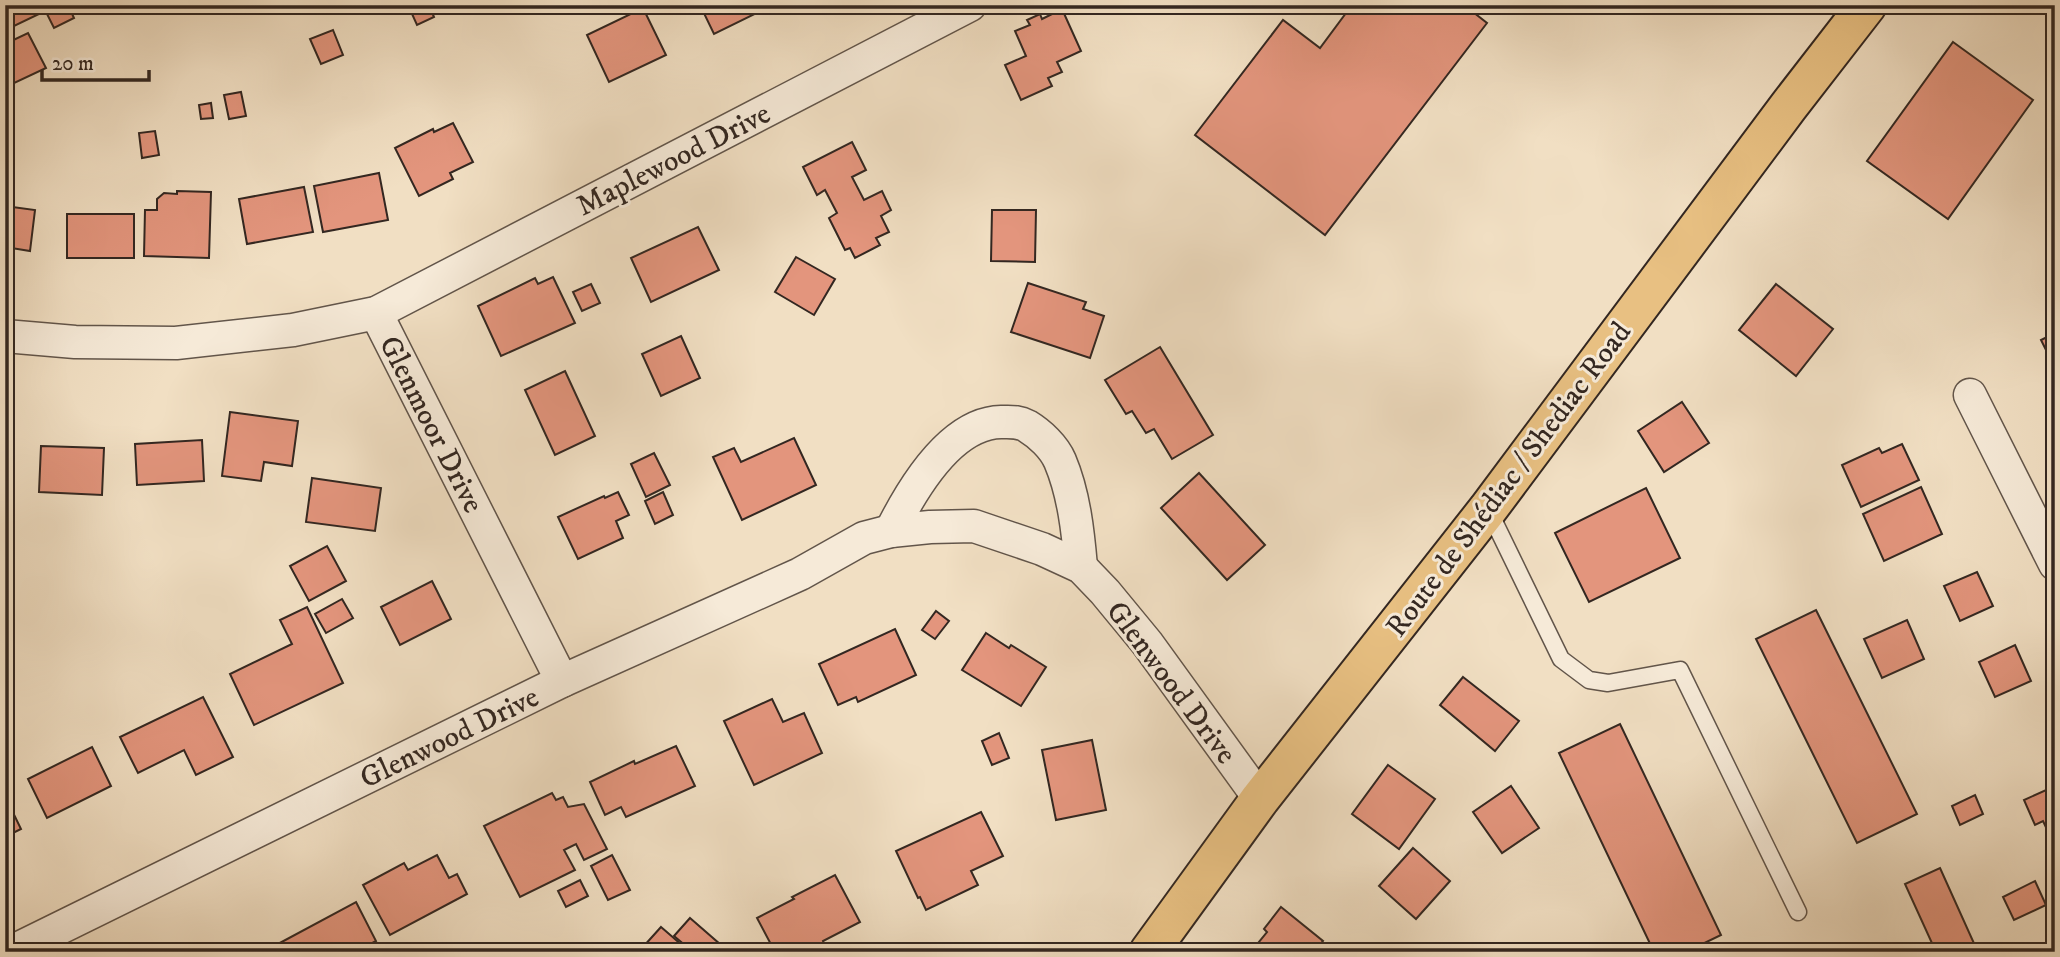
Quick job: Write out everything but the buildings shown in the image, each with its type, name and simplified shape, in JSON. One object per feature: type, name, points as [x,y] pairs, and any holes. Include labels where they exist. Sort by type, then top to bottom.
[{"type":"main road","name":"Route de Shédiac / Shediac Road","points":[[1149,952],[1260,799],[1488,509],[1867,5]]},
{"type":"street","name":"Maplewood Drive","points":[[376,313],[970,5]]},
{"type":"street","name":"Glenmoor Drive","points":[[5,337],[75,342],[176,343],[293,330],[376,313],[562,681]]},
{"type":"street","points":[[1970,395],[2055,564]]},
{"type":"street","points":[[891,531],[909,494],[946,450],[973,428],[995,423],[1020,422],[1035,431],[1060,460],[1078,532],[1081,567]]},
{"type":"street","name":"Glenwood Drive","points":[[10,952],[562,681],[800,574],[864,538],[891,531],[974,526],[1042,549],[1081,567],[1147,643],[1260,799]]},
{"type":"lane","points":[[1488,509],[1561,659],[1589,680],[1608,683],[1680,670],[1798,912]]}]
